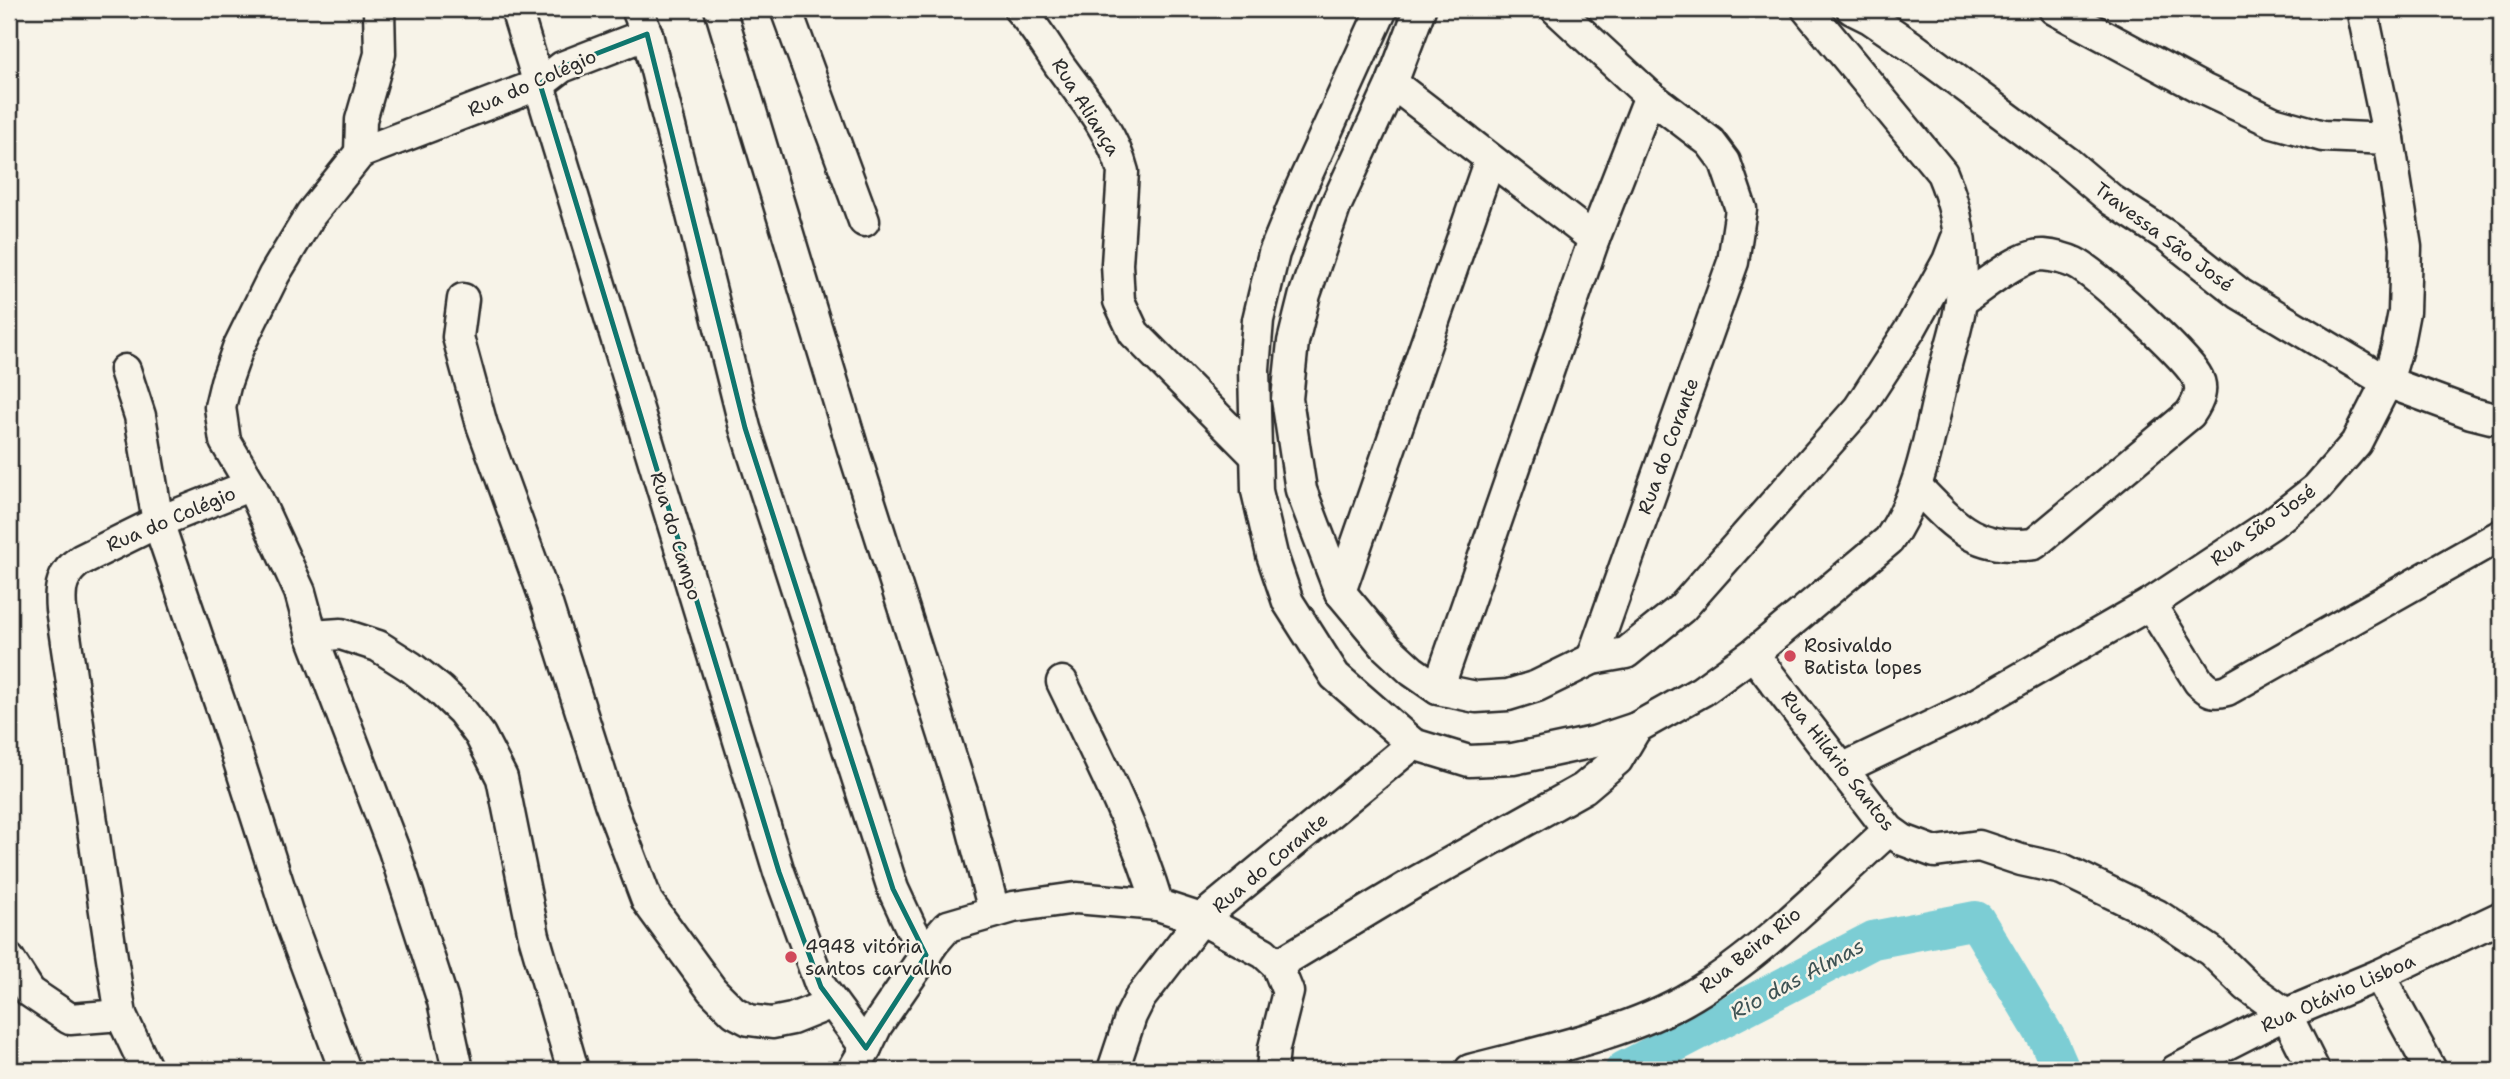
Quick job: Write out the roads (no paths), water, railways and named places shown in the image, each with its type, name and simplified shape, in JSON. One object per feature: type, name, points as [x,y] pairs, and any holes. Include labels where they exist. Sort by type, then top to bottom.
[{"type":"street","points":[[360,153],[361,120],[380,54],[379,9]]},
{"type":"street","name":"Rua do Campo","points":[[516,9],[779,872],[821,987],[860,1059]]},
{"type":"street","points":[[720,9],[853,449],[967,808],[994,911]]},
{"type":"street","points":[[786,9],[864,221]]},
{"type":"street","name":"Rua Aliança","points":[[1019,9],[1096,116],[1121,161],[1124,172],[1117,264],[1119,301],[1134,333],[1256,456]]},
{"type":"street","points":[[1382,9],[1274,253],[1258,320],[1255,357],[1257,491],[1272,555],[1288,603],[1335,676],[1413,744],[1469,761],[1513,759],[1594,742],[1636,728],[1702,691],[1753,654],[1889,540],[1905,517],[1917,487],[1961,301],[1959,230],[1953,199],[1942,173],[1809,10]]},
{"type":"street","points":[[1420,9],[1392,83],[1335,207],[1305,294],[1293,342],[1287,399],[1301,489],[1340,592],[1386,647],[1412,671],[1438,689],[1476,697],[1508,695],[1537,686],[1592,659],[1626,653],[1682,608],[1859,408],[1911,328],[1948,261],[1959,230]]},
{"type":"street","name":"Rua do Corante","points":[[1556,9],[1650,96],[1710,142],[1725,162],[1741,209],[1733,262],[1592,659]]},
{"type":"street","name":"Travessa São José","points":[[1852,9],[1911,46],[2067,162],[2113,201],[2167,236],[2240,294],[2388,382],[2470,413],[2501,418]]},
{"type":"street","points":[[2054,9],[2203,89],[2273,122],[2323,136],[2389,139]]},
{"type":"street","name":"Rua São José","points":[[1842,769],[1970,707],[2150,604],[2271,524],[2317,488],[2356,443],[2388,382],[2404,312],[2406,247],[2389,139],[2362,9]]},
{"type":"street","points":[[642,21],[745,428],[893,889],[926,954]]},
{"type":"street","name":"Rua do Colégio","points":[[147,1070],[121,1015],[96,859],[60,594],[63,578],[70,567],[158,522],[251,485],[225,440],[220,407],[226,382],[238,348],[274,275],[311,214],[360,153],[540,84],[562,67],[642,21]]},
{"type":"street","points":[[1392,83],[1594,239]]},
{"type":"street","points":[[1438,689],[1594,239],[1650,96]]},
{"type":"street","points":[[1340,592],[1490,159]]},
{"type":"street","points":[[1917,487],[1946,517],[1992,545],[2013,547],[2034,544],[2190,414],[2200,397],[2197,376],[2165,341],[2094,276],[2075,263],[2043,255],[2028,257],[1961,301]]},
{"type":"street","points":[[463,299],[458,337],[482,425],[546,601],[610,803],[647,901],[712,990],[741,1016],[749,1020],[772,1023],[792,1019],[832,1003]]},
{"type":"street","points":[[125,370],[140,416],[158,522],[291,924],[345,1070]]},
{"type":"street","points":[[251,485],[300,592],[312,636],[394,850],[443,1001],[458,1070]]},
{"type":"street","points":[[2150,604],[2199,682],[2207,690],[2216,693],[2227,690],[2501,535]]},
{"type":"street","points":[[312,636],[341,634],[378,646],[440,690],[462,711],[480,734],[502,778],[534,936],[573,1070]]},
{"type":"street","name":"Rua Hilário Santos","points":[[1753,654],[1889,830],[1903,840],[1935,852],[1979,846],[2021,860],[2062,869],[2157,915],[2211,951],[2247,986],[2287,1014],[2314,1070]]},
{"type":"street","points":[[1062,682],[1115,792],[1148,872],[1158,905]]},
{"type":"street","points":[[1277,965],[1412,884],[1584,788],[1617,760],[1636,728]]},
{"type":"street","name":"Rua do Corante","points":[[860,1059],[877,1025],[948,926],[994,911],[1076,898],[1158,905],[1201,919],[1413,744]]},
{"type":"street","name":"Rua Beira Rio","points":[[1470,1070],[1566,1045],[1636,1021],[1691,996],[1740,963],[1889,830]]},
{"type":"street","name":"Rua Otávio Lisboa","points":[[2176,1070],[2287,1014],[2379,975],[2501,917]]},
{"type":"street","points":[[1113,1070],[1130,1016],[1140,998],[1201,919],[1258,949],[1277,965],[1288,992],[1274,1048],[1272,1070]]},
{"type":"street","points":[[9,959],[30,992],[71,1019],[121,1015]]},
{"type":"street","points":[[2379,975],[2431,1070]]},
{"type":"waterway","name":"Rio das Almas","points":[[1624,1070],[1873,940],[1976,920],[2049,1042],[2061,1070]]},
{"type":"place","name":"Rosivaldo Batista lopes","points":[[1790,656]]},
{"type":"place","name":"4948 vitória santos carvalho","points":[[791,957]]}]
